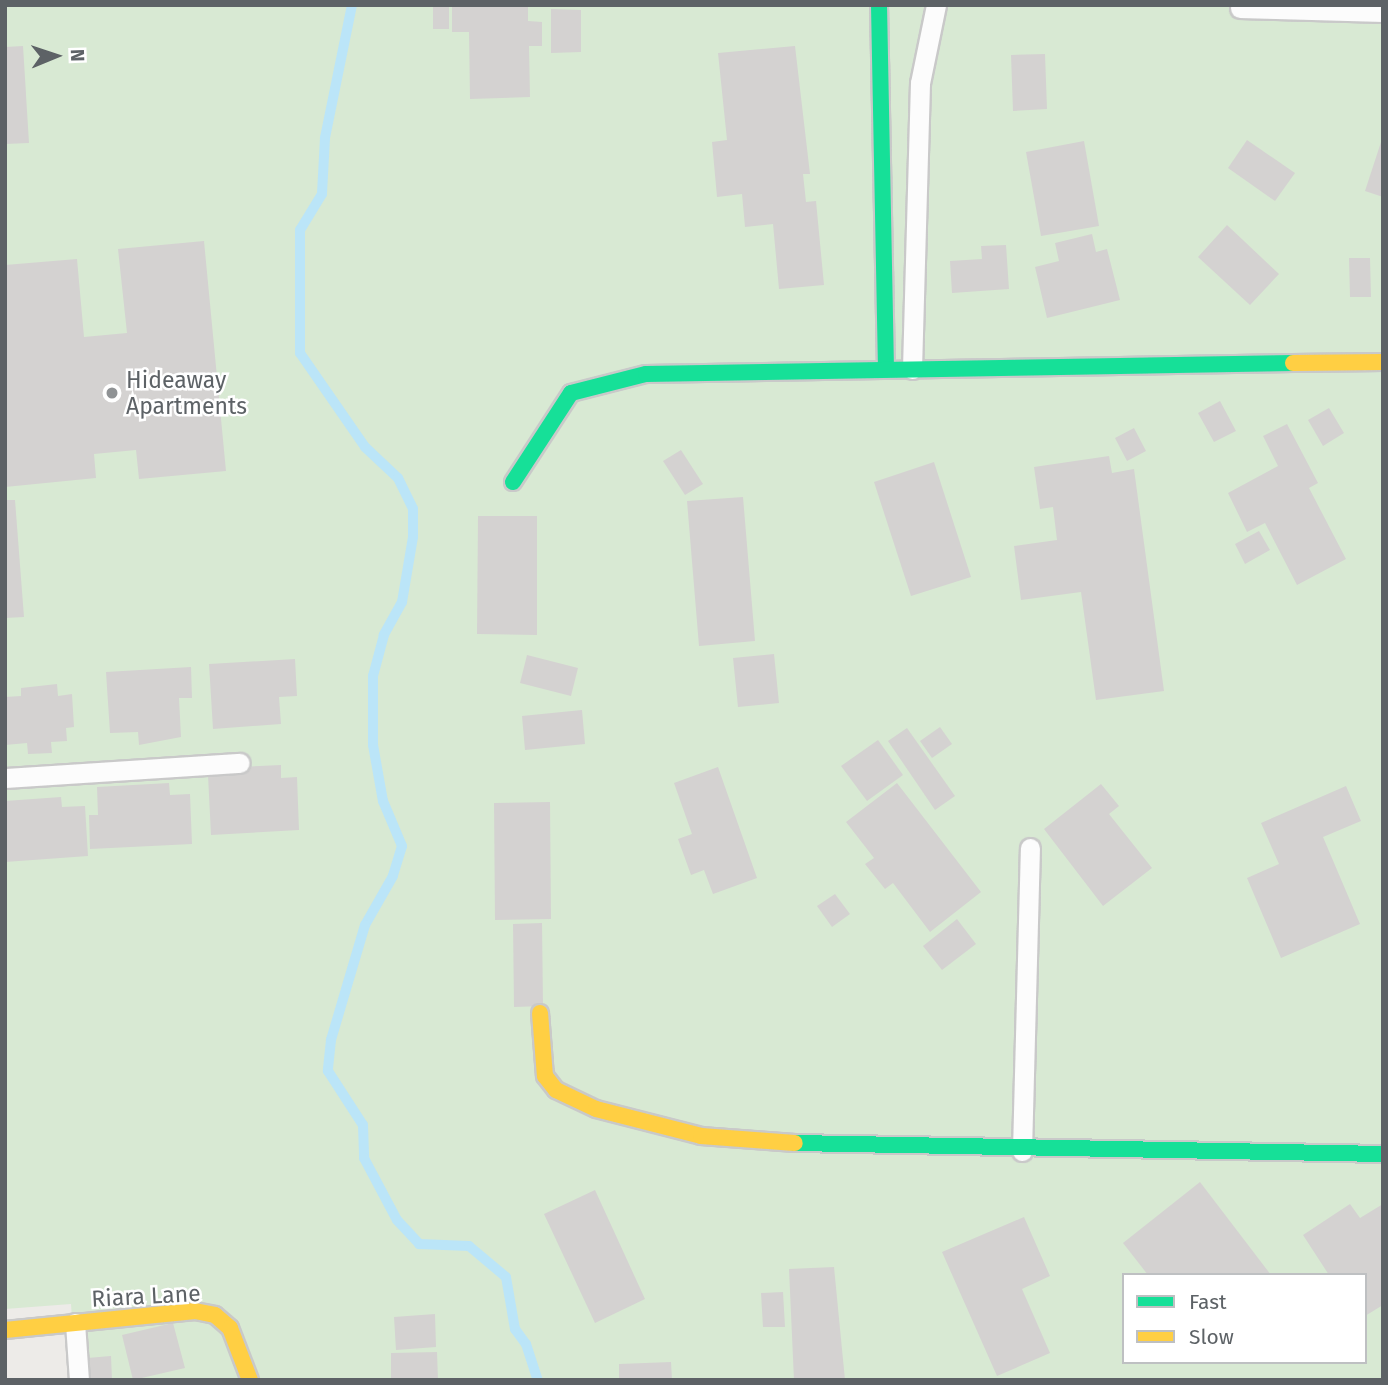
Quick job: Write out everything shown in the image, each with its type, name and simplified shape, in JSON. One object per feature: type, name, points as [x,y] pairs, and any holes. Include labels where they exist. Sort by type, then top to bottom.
[{"type":"street","points":[[879,5],[886,369]]},
{"type":"street","points":[[513,482],[571,393],[646,374],[1383,362]]},
{"type":"street","points":[[540,1013],[545,1076],[556,1090],[608,1112],[701,1136],[750,1142],[1023,1151],[1383,1154]]},
{"type":"street","name":"Riara Lane","points":[[5,1330],[195,1311],[215,1315],[230,1328],[250,1380]]},
{"type":"lane","points":[[912,369],[920,83],[936,5]]},
{"type":"lane","points":[[1240,8],[1383,12]]},
{"type":"lane","points":[[5,778],[240,763]]},
{"type":"lane","points":[[1023,1151],[1030,848]]},
{"type":"lane","points":[[75,1323],[79,1380]]},
{"type":"green space","points":[[5,5],[1383,5],[1383,1380],[76,1380],[71,1304],[5,1309]]},
{"type":"building","points":[[433,5],[449,5],[449,29],[433,29]]},
{"type":"building","points":[[528,6],[528,21],[542,22],[542,46],[529,46],[530,97],[470,99],[469,32],[452,32],[452,7]]},
{"type":"building","points":[[551,9],[581,10],[581,52],[551,53]]},
{"type":"building","points":[[23,46],[29,143],[5,144],[5,47]]},
{"type":"building","points":[[795,46],[810,174],[803,174],[806,202],[816,201],[824,285],[779,289],[773,224],[745,227],[742,194],[717,197],[712,142],[727,140],[718,53]]},
{"type":"building","points":[[1045,54],[1047,109],[1013,111],[1011,55]]},
{"type":"building","points":[[1247,140],[1295,173],[1275,201],[1228,168]]},
{"type":"building","points":[[1383,140],[1383,197],[1365,191]]},
{"type":"building","points":[[1084,141],[1099,226],[1041,236],[1026,152]]},
{"type":"building","points":[[1227,225],[1279,274],[1250,305],[1198,257]]},
{"type":"building","points":[[1092,234],[1096,252],[1107,249],[1120,300],[1047,318],[1035,267],[1059,261],[1055,243]]},
{"type":"building","name":"Hideaway Apartments","points":[[204,241],[226,471],[139,479],[136,450],[94,454],[96,478],[5,487],[5,265],[77,259],[84,337],[127,333],[118,249]]},
{"type":"building","points":[[1006,245],[1009,289],[952,293],[950,261],[982,259],[981,246]]},
{"type":"building","points":[[1349,258],[1370,258],[1371,297],[1350,297]]},
{"type":"building","points":[[1220,401],[1236,431],[1214,442],[1198,413]]},
{"type":"building","points":[[1329,408],[1344,433],[1323,446],[1308,420]]},
{"type":"building","points":[[1287,424],[1318,483],[1309,488],[1346,559],[1297,585],[1265,523],[1247,532],[1228,493],[1278,466],[1263,436]]},
{"type":"building","points":[[1134,428],[1146,451],[1127,461],[1115,438]]},
{"type":"building","points":[[681,450],[703,484],[685,495],[663,461]]},
{"type":"building","points":[[1109,456],[1112,473],[1134,469],[1164,691],[1096,700],[1081,592],[1021,600],[1014,546],[1057,540],[1053,507],[1040,509],[1034,467]]},
{"type":"building","points":[[934,462],[971,577],[911,596],[874,482]]},
{"type":"building","points":[[743,497],[755,641],[699,646],[687,501]]},
{"type":"building","points":[[5,500],[15,500],[24,617],[5,618]]},
{"type":"building","points":[[478,516],[537,516],[537,635],[477,634]]},
{"type":"building","points":[[1259,531],[1270,550],[1245,564],[1235,544]]},
{"type":"building","points":[[774,654],[779,703],[738,707],[733,658]]},
{"type":"building","points":[[527,655],[578,668],[571,696],[520,683]]},
{"type":"building","points":[[295,659],[297,696],[279,697],[281,724],[213,729],[209,664]]},
{"type":"building","points":[[191,667],[192,698],[179,698],[181,737],[139,745],[138,732],[110,733],[106,672]]},
{"type":"building","points":[[57,684],[58,696],[72,694],[74,727],[66,728],[67,741],[51,742],[52,753],[28,754],[27,743],[5,745],[5,697],[21,696],[21,688]]},
{"type":"building","points":[[582,710],[585,744],[525,750],[522,716]]},
{"type":"building","points":[[940,727],[952,744],[932,758],[920,741]]},
{"type":"building","points":[[907,728],[955,796],[935,810],[888,741]]},
{"type":"building","points":[[878,740],[903,775],[867,801],[841,766]]},
{"type":"building","points":[[281,765],[281,778],[297,777],[299,830],[211,835],[208,775],[218,775],[218,768]]},
{"type":"building","points":[[718,767],[757,878],[713,894],[704,870],[691,875],[678,839],[692,834],[674,783]]},
{"type":"building","points":[[169,783],[170,795],[190,794],[192,844],[90,849],[89,815],[98,815],[97,787]]},
{"type":"building","points":[[897,783],[981,892],[930,932],[893,883],[885,889],[865,864],[874,858],[846,822]]},
{"type":"building","points":[[1101,784],[1119,806],[1109,814],[1152,868],[1103,906],[1044,829]]},
{"type":"building","points":[[1346,786],[1361,821],[1323,837],[1360,924],[1281,958],[1247,878],[1279,864],[1261,823]]},
{"type":"building","points":[[61,797],[62,807],[85,806],[88,856],[5,862],[5,801]]},
{"type":"building","points":[[550,802],[551,919],[495,920],[494,803]]},
{"type":"building","points":[[835,894],[850,914],[832,927],[817,906]]},
{"type":"building","points":[[957,919],[976,944],[942,970],[923,946]]},
{"type":"building","points":[[542,923],[543,1006],[514,1007],[513,924]]},
{"type":"building","points":[[1200,1182],[1269,1273],[1146,1273],[1123,1243]]},
{"type":"building","points":[[595,1190],[645,1299],[595,1323],[544,1214]]},
{"type":"building","points":[[1350,1204],[1360,1218],[1383,1204],[1383,1305],[1367,1315],[1367,1273],[1328,1273],[1303,1235]]},
{"type":"building","points":[[1024,1217],[1050,1276],[1022,1289],[1050,1353],[997,1376],[942,1252]]},
{"type":"building","points":[[834,1267],[845,1380],[794,1380],[789,1269]]},
{"type":"building","points":[[783,1292],[785,1327],[763,1327],[761,1293]]},
{"type":"building","points":[[435,1314],[436,1347],[396,1350],[394,1317]]},
{"type":"building","points":[[173,1323],[185,1368],[133,1380],[122,1335]]},
{"type":"building","points":[[437,1352],[438,1380],[391,1380],[391,1353]]},
{"type":"building","points":[[111,1356],[112,1380],[89,1380],[88,1358]]},
{"type":"building","points":[[671,1362],[672,1380],[619,1380],[619,1364]]},
{"type":"waterway","points":[[352,5],[325,138],[322,194],[300,230],[300,353],[365,447],[398,478],[413,509],[413,537],[402,602],[384,635],[373,676],[373,745],[383,801],[402,846],[393,876],[365,925],[331,1040],[328,1071],[363,1125],[364,1158],[397,1220],[419,1244],[469,1246],[506,1277],[515,1329],[526,1344],[538,1380]]},
{"type":"traffic: fast","points":[[879,5],[886,369]]},
{"type":"traffic: fast","points":[[513,482],[571,393],[646,374],[1293,363]]},
{"type":"traffic: fast","points":[[795,1143],[1383,1154]]},
{"type":"traffic: slow","points":[[1293,363],[1383,362]]},
{"type":"traffic: slow","points":[[540,1013],[545,1076],[556,1090],[596,1109],[701,1136],[795,1143]]},
{"type":"traffic: slow","points":[[5,1330],[195,1311],[215,1315],[230,1328],[250,1380]]},
{"type":"place","name":"Hideaway Apartments","points":[[112,393]]}]
